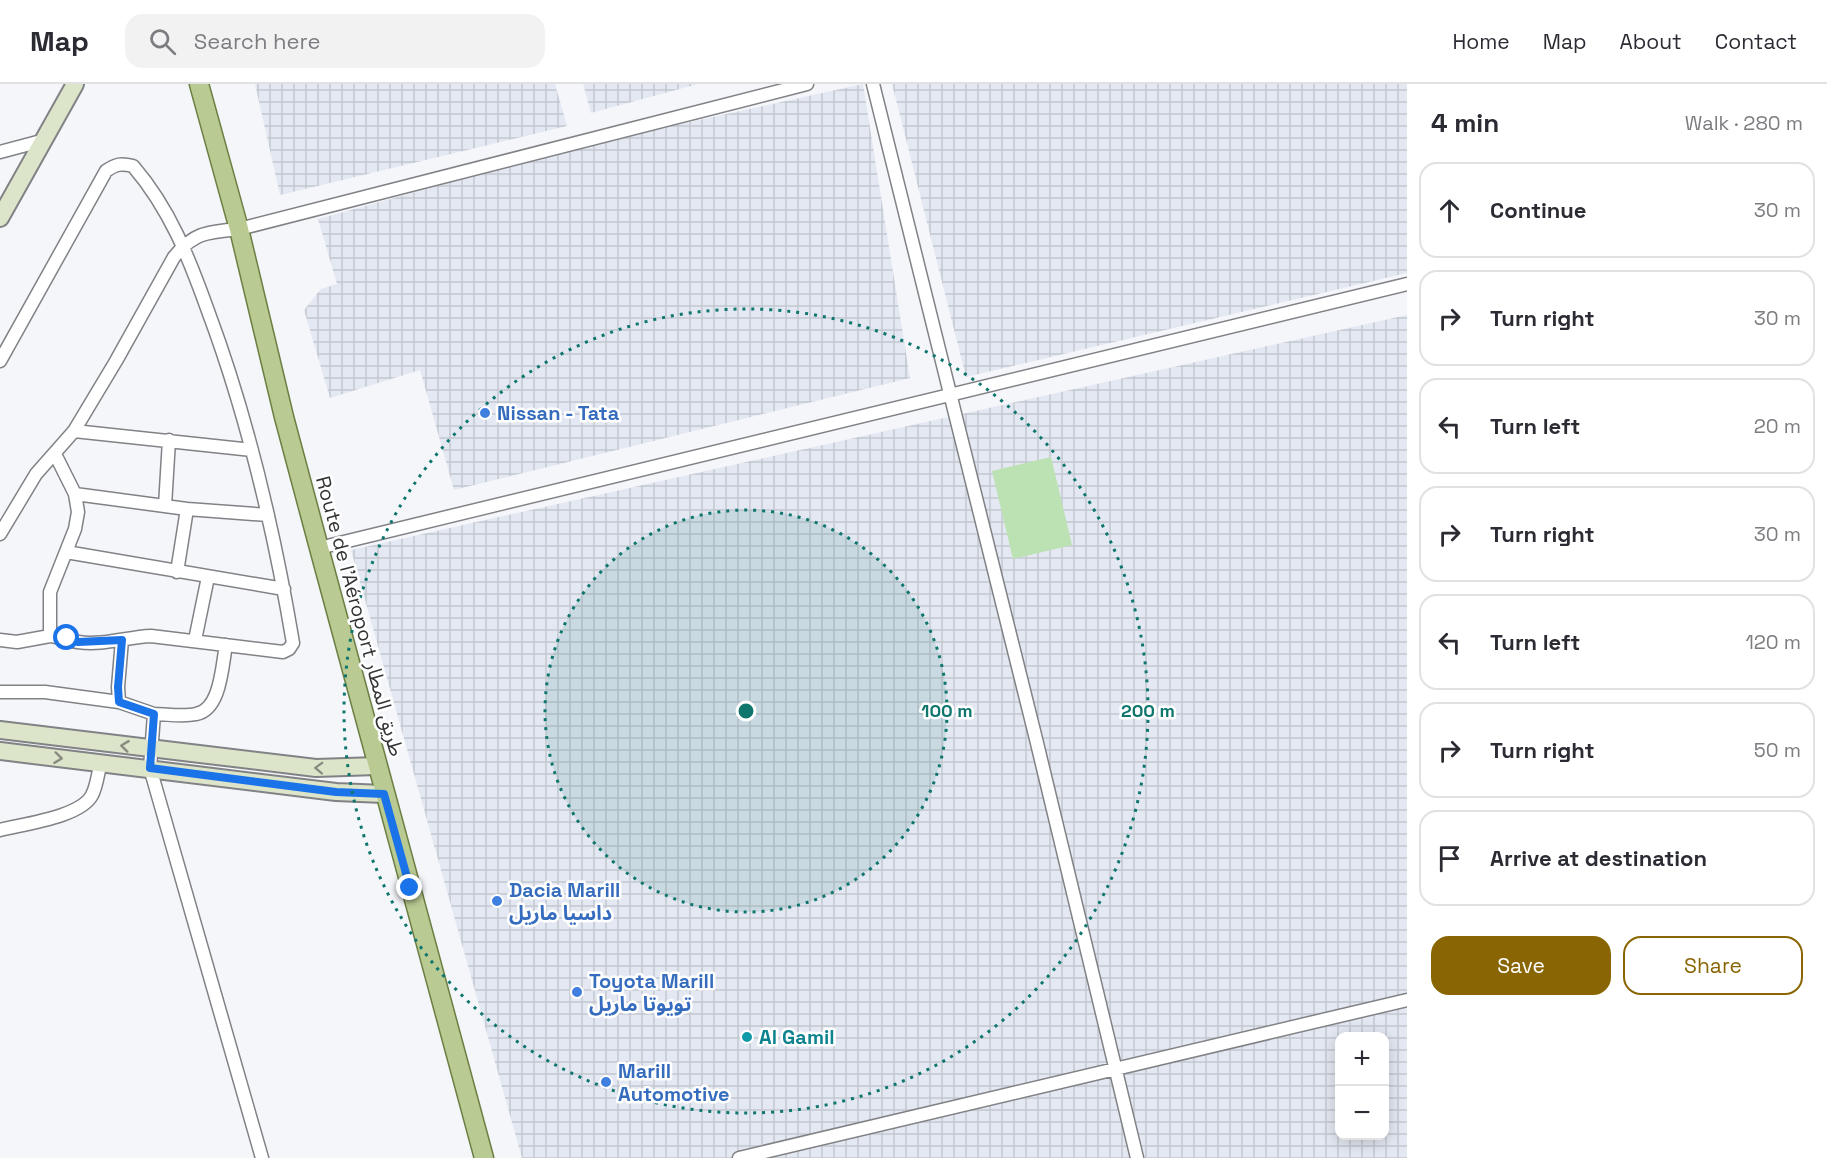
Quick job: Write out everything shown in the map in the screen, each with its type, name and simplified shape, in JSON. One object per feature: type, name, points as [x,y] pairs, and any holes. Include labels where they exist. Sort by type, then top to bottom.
[{"type":"main road","points":[[0,218],[75,84]]},
{"type":"main road","name":"Route de l'Aéroport طريق المطار","points":[[199,84],[239,229],[281,407],[484,1158]]},
{"type":"main road","points":[[0,730],[316,768],[377,766]]},
{"type":"main road","points":[[0,751],[336,792],[384,794]]},
{"type":"street","points":[[0,534],[36,474],[74,431],[116,362],[174,257],[184,245],[204,233],[239,229],[807,84]]},
{"type":"street","points":[[873,84],[1137,1158]]},
{"type":"street","points":[[0,152],[45,140]]},
{"type":"street","points":[[0,361],[106,171],[115,165],[133,166],[157,199],[184,245],[230,370],[268,515],[293,643],[283,652],[151,636],[78,642],[50,636],[17,642],[0,640]]},
{"type":"street","points":[[319,548],[1407,284]]},
{"type":"street","points":[[74,431],[252,450]]},
{"type":"street","points":[[165,506],[169,440]]},
{"type":"street","points":[[50,636],[50,592],[75,529],[78,512],[75,494],[55,454]]},
{"type":"street","points":[[75,494],[187,509],[268,515]]},
{"type":"street","points":[[177,572],[187,509]]},
{"type":"street","points":[[66,552],[284,589]]},
{"type":"street","points":[[195,640],[207,577]]},
{"type":"street","points":[[119,702],[122,640]]},
{"type":"street","points":[[0,692],[45,692],[119,702],[154,714],[197,714],[209,708],[215,700],[226,645]]},
{"type":"street","points":[[154,714],[150,768],[262,1158]]},
{"type":"street","points":[[0,830],[71,812],[85,804],[92,795],[100,762]]},
{"type":"street","points":[[739,1158],[1407,1000]]},
{"type":"shaded area","points":[[255,84],[555,84],[567,126],[280,195]]},
{"type":"shaded area","points":[[583,84],[698,84],[591,113]]},
{"type":"shaded area","points":[[863,84],[910,378],[454,490],[420,370],[330,398],[304,310],[321,289],[337,284],[318,219],[590,144]]},
{"type":"shaded area","points":[[892,84],[1407,84],[1407,273],[966,377]]},
{"type":"shaded area","points":[[1407,315],[1407,1158],[522,1158],[351,550]]},
{"type":"green space","points":[[1051,457],[1072,545],[1013,559],[992,471]]},
{"type":"place","name":"Nissan - Tata","points":[[485,413]]},
{"type":"place","name":"Dacia Marill داسيا ماريل","points":[[497,901]]},
{"type":"place","name":"Toyota Marill تويوتا ماريل","points":[[577,992]]},
{"type":"place","name":"Al Gamil","points":[[747,1037]]},
{"type":"place","name":"Marill Automotive","points":[[606,1082]]},
{"type":"route","points":[[67,638],[78,642],[122,640],[119,702],[154,714],[150,768],[336,792],[384,794],[410,888]]}]
